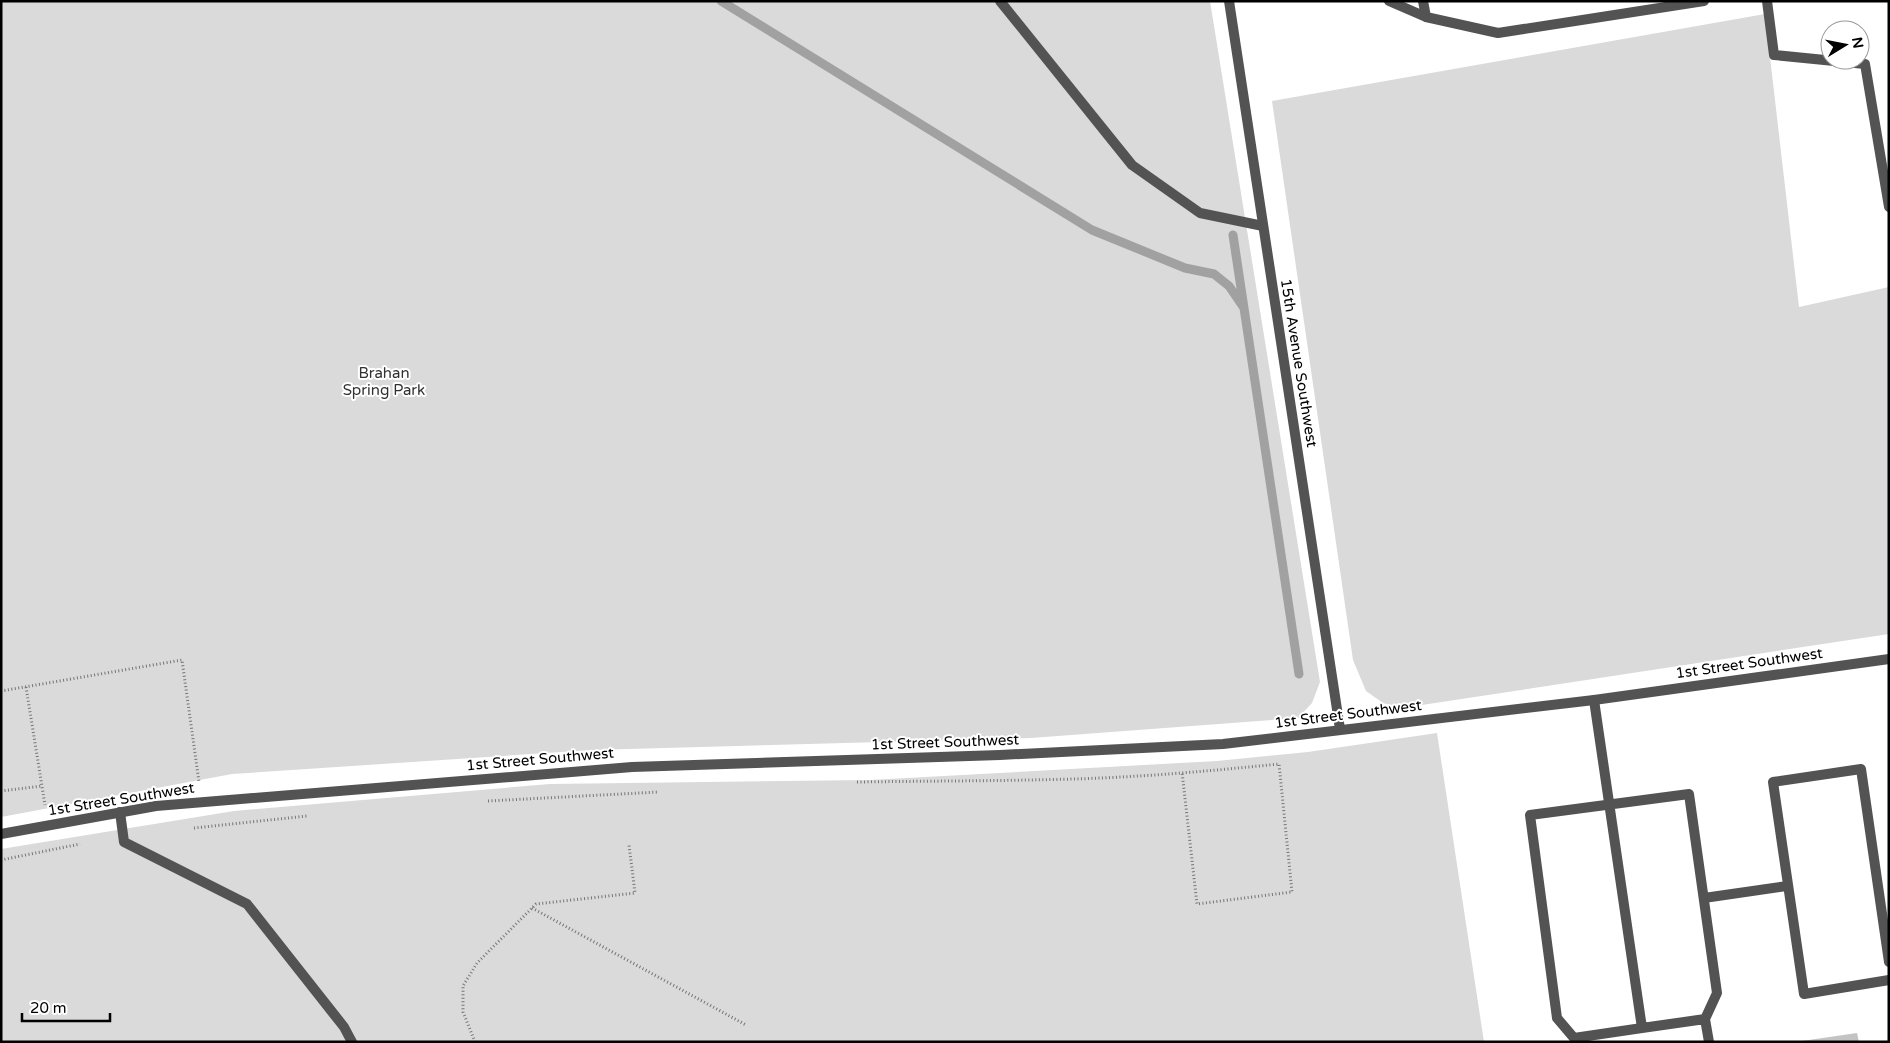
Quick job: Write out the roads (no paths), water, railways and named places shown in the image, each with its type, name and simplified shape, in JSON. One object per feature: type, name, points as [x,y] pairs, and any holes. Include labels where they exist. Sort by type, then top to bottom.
[{"type":"street","points":[[1000,1],[1132,165],[1200,213],[1263,226]]},
{"type":"street","name":"15th Avenue Southwest","points":[[1229,1],[1340,729]]},
{"type":"street","points":[[1389,1],[1426,17],[1498,33],[1676,3],[1704,1]]},
{"type":"street","points":[[1423,1],[1426,17]]},
{"type":"street","points":[[1767,1],[1774,55],[1865,64],[1889,207]]},
{"type":"street","name":"1st Street Southwest","points":[[1,834],[156,806],[632,767],[1000,756],[1223,744],[1594,700],[1889,659]]},
{"type":"street","points":[[1594,700],[1642,1028]]},
{"type":"street","points":[[1889,962],[1860,769],[1774,782],[1787,886],[1804,994],[1889,980]]},
{"type":"street","points":[[1705,1019],[1574,1040],[1557,1018],[1530,815],[1689,794],[1717,993],[1705,1019],[1709,1042]]},
{"type":"street","points":[[120,812],[124,842],[247,904],[344,1027],[352,1042]]},
{"type":"street","points":[[1704,898],[1787,886]]},
{"type":"waterway","points":[[721,1],[1092,230],[1185,268],[1214,274],[1229,286],[1244,308]]},
{"type":"waterway","points":[[1233,235],[1299,674]]},
{"type":"park label","name":"Brahan Spring Park","points":[[384,382]]}]
